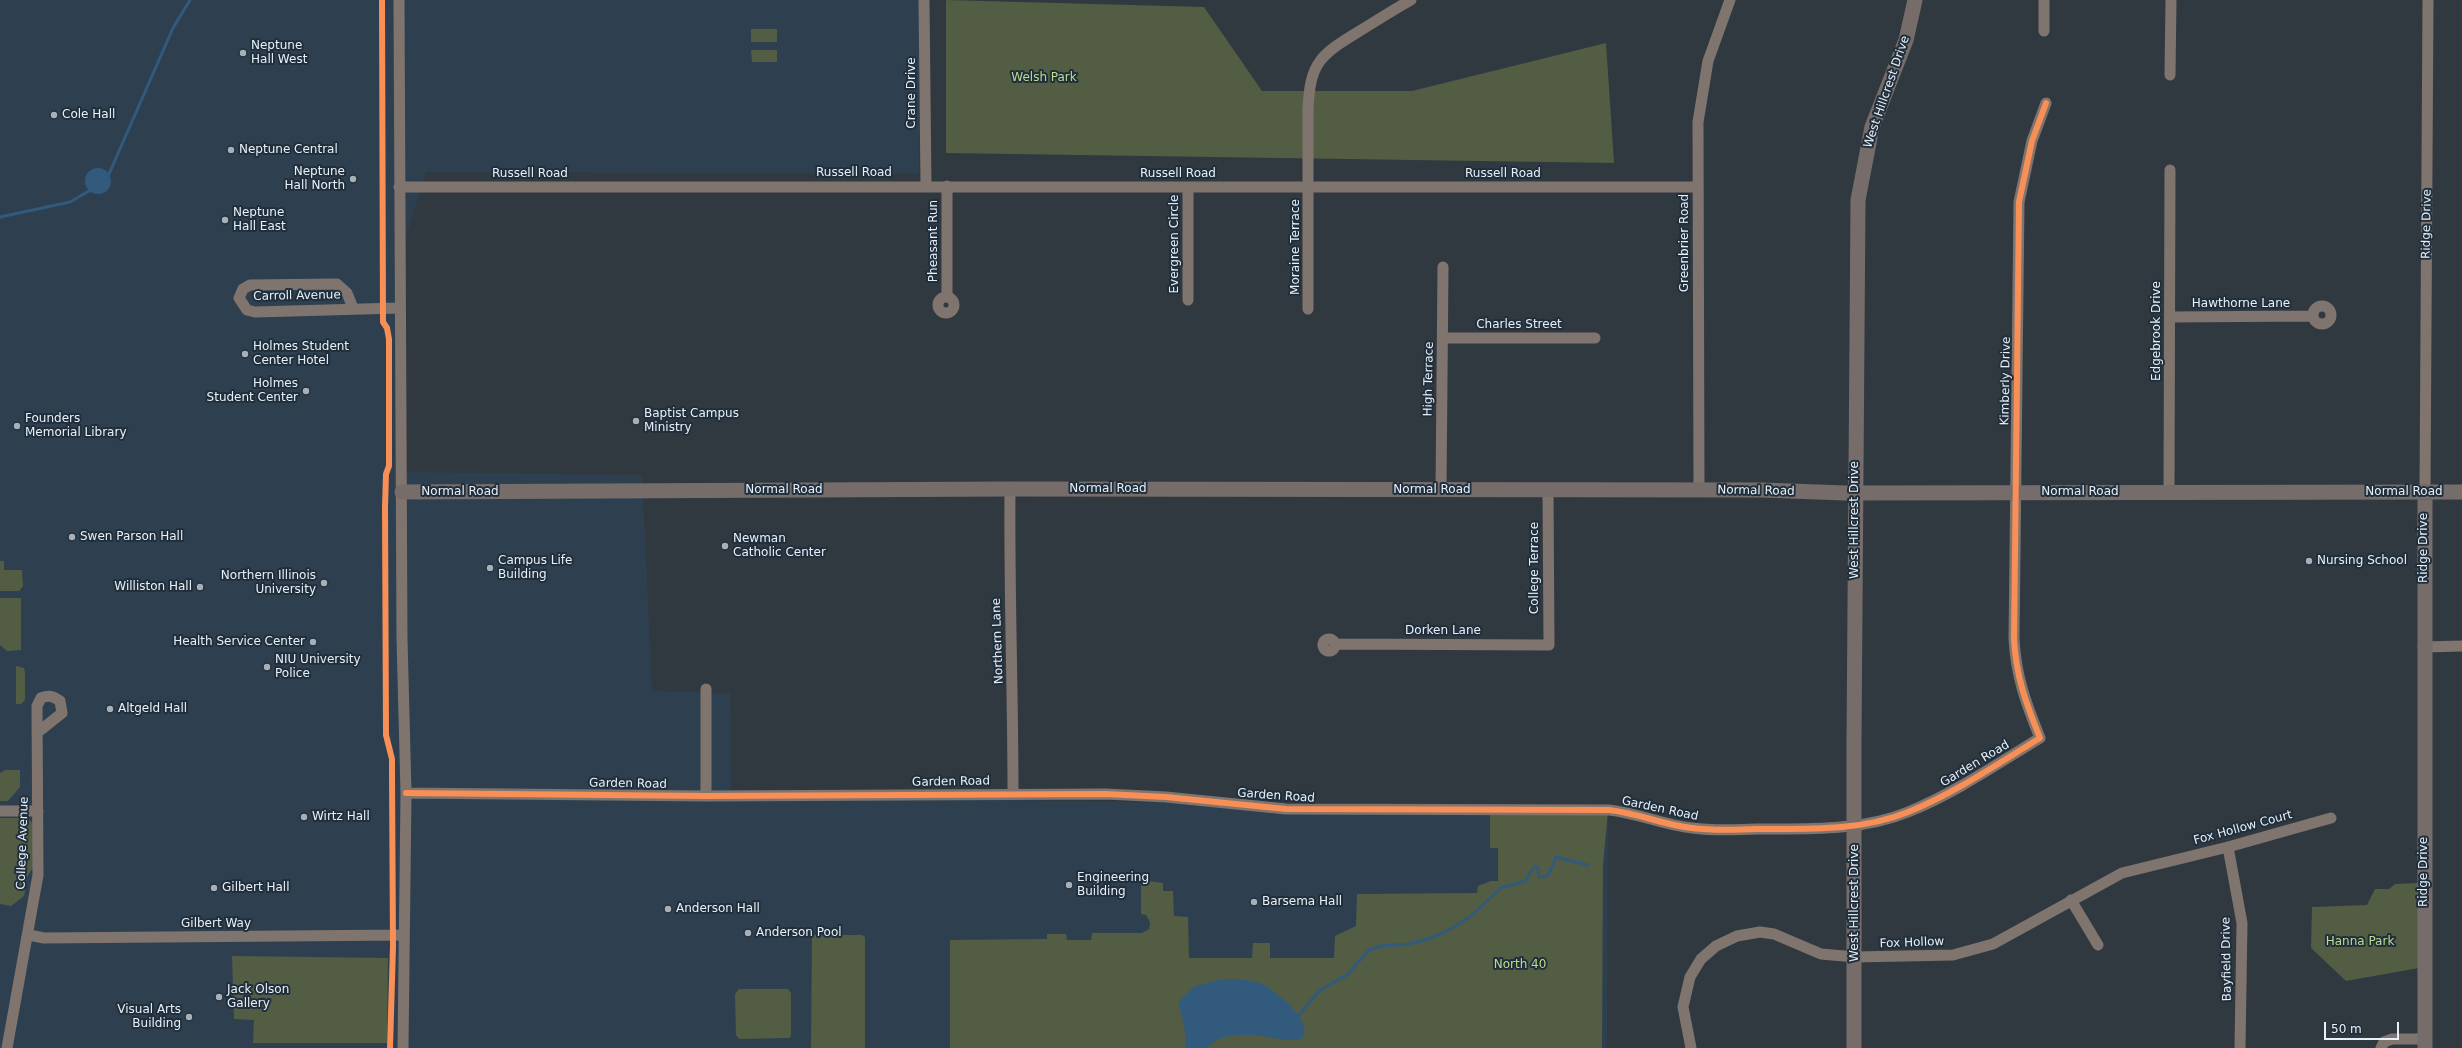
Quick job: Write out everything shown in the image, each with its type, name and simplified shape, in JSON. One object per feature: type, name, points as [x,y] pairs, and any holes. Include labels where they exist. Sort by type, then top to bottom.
[{"type":"street","points":[[399,0],[400,308],[406,793],[403,1048]]},
{"type":"street","name":"Crane Drive","points":[[924,0],[926,186]]},
{"type":"street","points":[[1309,185],[1308,98],[1316,68],[1322,57],[1336,44],[1411,0]]},
{"type":"street","name":"Greenbrier Road","points":[[1699,490],[1698,135],[1702,89],[1708,61],[1730,0]]},
{"type":"street","name":"West Hillcrest Drive","points":[[1854,1048],[1855,493],[1858,200],[1872,127],[1906,40],[1915,0]]},
{"type":"street","points":[[2044,0],[2044,31]]},
{"type":"street","points":[[2170,75],[2171,0]]},
{"type":"street","name":"Ridge Drive","points":[[2425,1044],[2424,647],[2428,0]]},
{"type":"street","name":"Kimberly Drive","points":[[2015,663],[2019,202],[2032,141],[2046,103]]},
{"type":"street","name":"Edgebrook Drive","points":[[2169,492],[2170,170]]},
{"type":"street","name":"Russell Road","points":[[399,187],[947,186],[1188,188],[1309,185],[1698,187]]},
{"type":"street","name":"Moraine Terrace","points":[[1308,309],[1309,185]]},
{"type":"street","name":"Pheasant Run","points":[[947,186],[947,297]]},
{"type":"street","name":"Evergreen Circle","points":[[1188,188],[1188,300]]},
{"type":"street","name":"High Terrace","points":[[1441,490],[1443,268]]},
{"type":"street","name":"Carroll Avenue","points":[[353,308],[347,293],[338,284],[250,285],[243,289],[238,298],[247,310],[255,312],[353,308],[400,308]]},
{"type":"street","name":"Hawthorne Lane","points":[[2170,317],[2313,316]]},
{"type":"street","name":"Charles Street","points":[[1443,338],[1595,338]]},
{"type":"street","name":"Normal Road","points":[[402,492],[1010,489],[1699,490],[1855,493],[2462,492]]},
{"type":"street","name":"Northern Lane","points":[[1010,489],[1009,579],[1013,670],[1013,793]]},
{"type":"street","name":"College Terrace","points":[[1548,490],[1549,645]]},
{"type":"street","name":"Dorken Lane","points":[[1336,644],[1549,645]]},
{"type":"street","points":[[2424,647],[2462,646]]},
{"type":"street","name":"Garden Road","points":[[406,793],[706,796],[1013,793],[1166,797],[1286,809],[1609,810],[1630,812],[1679,826],[1706,830],[1806,829],[1855,826],[1885,820],[1936,800],[2040,738],[2022,696],[2015,663]]},
{"type":"street","points":[[706,689],[706,796]]},
{"type":"street","name":"College Avenue","points":[[7,1048],[38,875],[37,733]]},
{"type":"street","points":[[0,811],[38,811]]},
{"type":"street","name":"Fox Hollow Court","points":[[2161,863],[2228,847],[2331,818]]},
{"type":"street","name":"Bayfield Drive","points":[[2228,847],[2242,923],[2240,1048]]},
{"type":"street","name":"Fox Hollow","points":[[1691,1048],[1683,1016],[1685,990],[1692,973],[1701,959],[1726,940],[1748,934],[1774,934],[1820,954],[1854,957],[1936,957],[1975,950],[1992,944],[2122,873],[2161,863]]},
{"type":"street","points":[[2071,900],[2098,945]]},
{"type":"street","name":"Gilbert Way","points":[[28,935],[44,938],[404,935]]},
{"type":"street","points":[[2381,1048],[2384,1042],[2392,1039],[2425,1044]]},
{"type":"shaded area","name":"Northern Illinois University","points":[[0,0],[921,0],[919,174],[426,172],[399,258],[401,472],[642,475],[652,691],[730,693],[731,795],[1608,811],[1607,1048],[0,1048]]},
{"type":"green space","name":"Welsh Park","points":[[946,0],[1204,7],[1262,91],[1412,91],[1606,43],[1614,163],[946,153]]},
{"type":"green space","points":[[751,29],[777,29],[777,42],[751,42]]},
{"type":"green space","points":[[751,50],[777,50],[777,62],[752,62]]},
{"type":"green space","points":[[0,561],[4,561],[4,570],[22,570],[23,586],[19,591],[0,591]]},
{"type":"green space","points":[[0,598],[21,598],[21,650],[7,651],[0,645]]},
{"type":"green space","points":[[16,666],[24,668],[25,672],[25,700],[21,704],[16,704]]},
{"type":"green space","points":[[5,770],[20,770],[20,787],[8,801],[0,801],[0,773]]},
{"type":"green space","name":"North 40","points":[[1490,811],[1608,811],[1603,865],[1602,1048],[950,1048],[950,940],[1047,939],[1047,934],[1066,934],[1067,940],[1091,940],[1092,933],[1142,933],[1149,929],[1150,922],[1146,915],[1141,914],[1141,880],[1163,883],[1163,891],[1173,891],[1174,916],[1188,917],[1189,958],[1252,958],[1253,943],[1270,943],[1270,958],[1334,958],[1335,936],[1356,926],[1357,894],[1477,893],[1478,886],[1491,881],[1498,881],[1498,848],[1490,848]]},
{"type":"green space","points":[[0,818],[24,818],[31,821],[34,828],[34,866],[27,877],[24,896],[11,906],[0,904]]},
{"type":"green space","name":"Hanna Park","points":[[2419,883],[2419,968],[2346,981],[2311,948],[2312,907],[2367,905],[2375,889],[2389,889],[2395,884]]},
{"type":"green space","points":[[814,935],[862,935],[865,937],[865,1048],[811,1048],[812,937]]},
{"type":"green space","points":[[232,956],[388,958],[387,1043],[253,1043],[254,1020],[234,1019]]},
{"type":"green space","points":[[739,989],[788,989],[791,993],[791,1036],[789,1038],[739,1039],[736,1035],[735,994]]},
{"type":"water","points":[[98,168],[107,172],[111,181],[107,190],[98,194],[89,190],[85,181],[89,172]]},
{"type":"water","points":[[1223,979],[1253,981],[1268,987],[1292,1007],[1298,1015],[1305,1031],[1302,1038],[1285,1040],[1260,1036],[1232,1036],[1219,1040],[1207,1048],[1185,1048],[1186,1038],[1179,1001],[1195,986]]},
{"type":"waterway","points":[[109,174],[173,28],[190,0]]},
{"type":"waterway","points":[[0,217],[70,202],[89,191]]},
{"type":"waterway","points":[[1298,1016],[1320,990],[1347,975],[1369,950],[1380,946],[1409,944],[1431,938],[1449,930],[1471,916],[1501,888],[1525,881],[1535,866],[1538,868],[1539,876],[1543,877],[1549,874],[1556,857],[1588,865]]},
{"type":"cycle path","points":[[382,0],[383,322],[387,328],[389,339],[389,466],[386,474],[385,507],[386,735],[392,759],[393,946],[390,1048]]},
{"type":"cycle path","points":[[406,793],[706,796],[1106,794],[1166,797],[1286,809],[1609,810],[1681,826],[1717,830],[1834,828],[1872,823],[1908,812],[1959,787],[2040,738],[2022,690],[2017,666],[2014,639],[2019,202],[2032,141],[2046,103]]},
{"type":"place","name":"Neptune Hall West","points":[[243,53]]},
{"type":"place","name":"Cole Hall","points":[[54,115]]},
{"type":"place","name":"Neptune Central","points":[[231,150]]},
{"type":"place","name":"Neptune Hall North","points":[[353,179]]},
{"type":"place","name":"Neptune Hall East","points":[[225,220]]},
{"type":"place","name":"Holmes Student Center Hotel","points":[[245,354]]},
{"type":"place","name":"Holmes Student Center","points":[[306,391]]},
{"type":"place","name":"Baptist Campus Ministry","points":[[636,421]]},
{"type":"place","name":"Founders Memorial Library","points":[[17,426]]},
{"type":"place","name":"Swen Parson Hall","points":[[72,537]]},
{"type":"place","name":"Newman Catholic Center","points":[[725,546]]},
{"type":"place","name":"Nursing School","points":[[2309,561]]},
{"type":"place","name":"Campus Life Building","points":[[490,568]]},
{"type":"place","name":"Northern Illinois University","points":[[324,583]]},
{"type":"place","name":"Williston Hall","points":[[200,587]]},
{"type":"place","name":"Health Service Center","points":[[313,642]]},
{"type":"place","name":"NIU University Police","points":[[267,667]]},
{"type":"place","name":"Altgeld Hall","points":[[110,709]]},
{"type":"place","name":"Wirtz Hall","points":[[304,817]]},
{"type":"place","name":"Engineering Building","points":[[1069,885]]},
{"type":"place","name":"Gilbert Hall","points":[[214,888]]},
{"type":"place","name":"Barsema Hall","points":[[1254,902]]},
{"type":"place","name":"Anderson Hall","points":[[668,909]]},
{"type":"place","name":"Anderson Pool","points":[[748,933]]},
{"type":"place","name":"Jack Olson Gallery","points":[[219,997]]},
{"type":"place","name":"Visual Arts Building","points":[[189,1017]]}]
